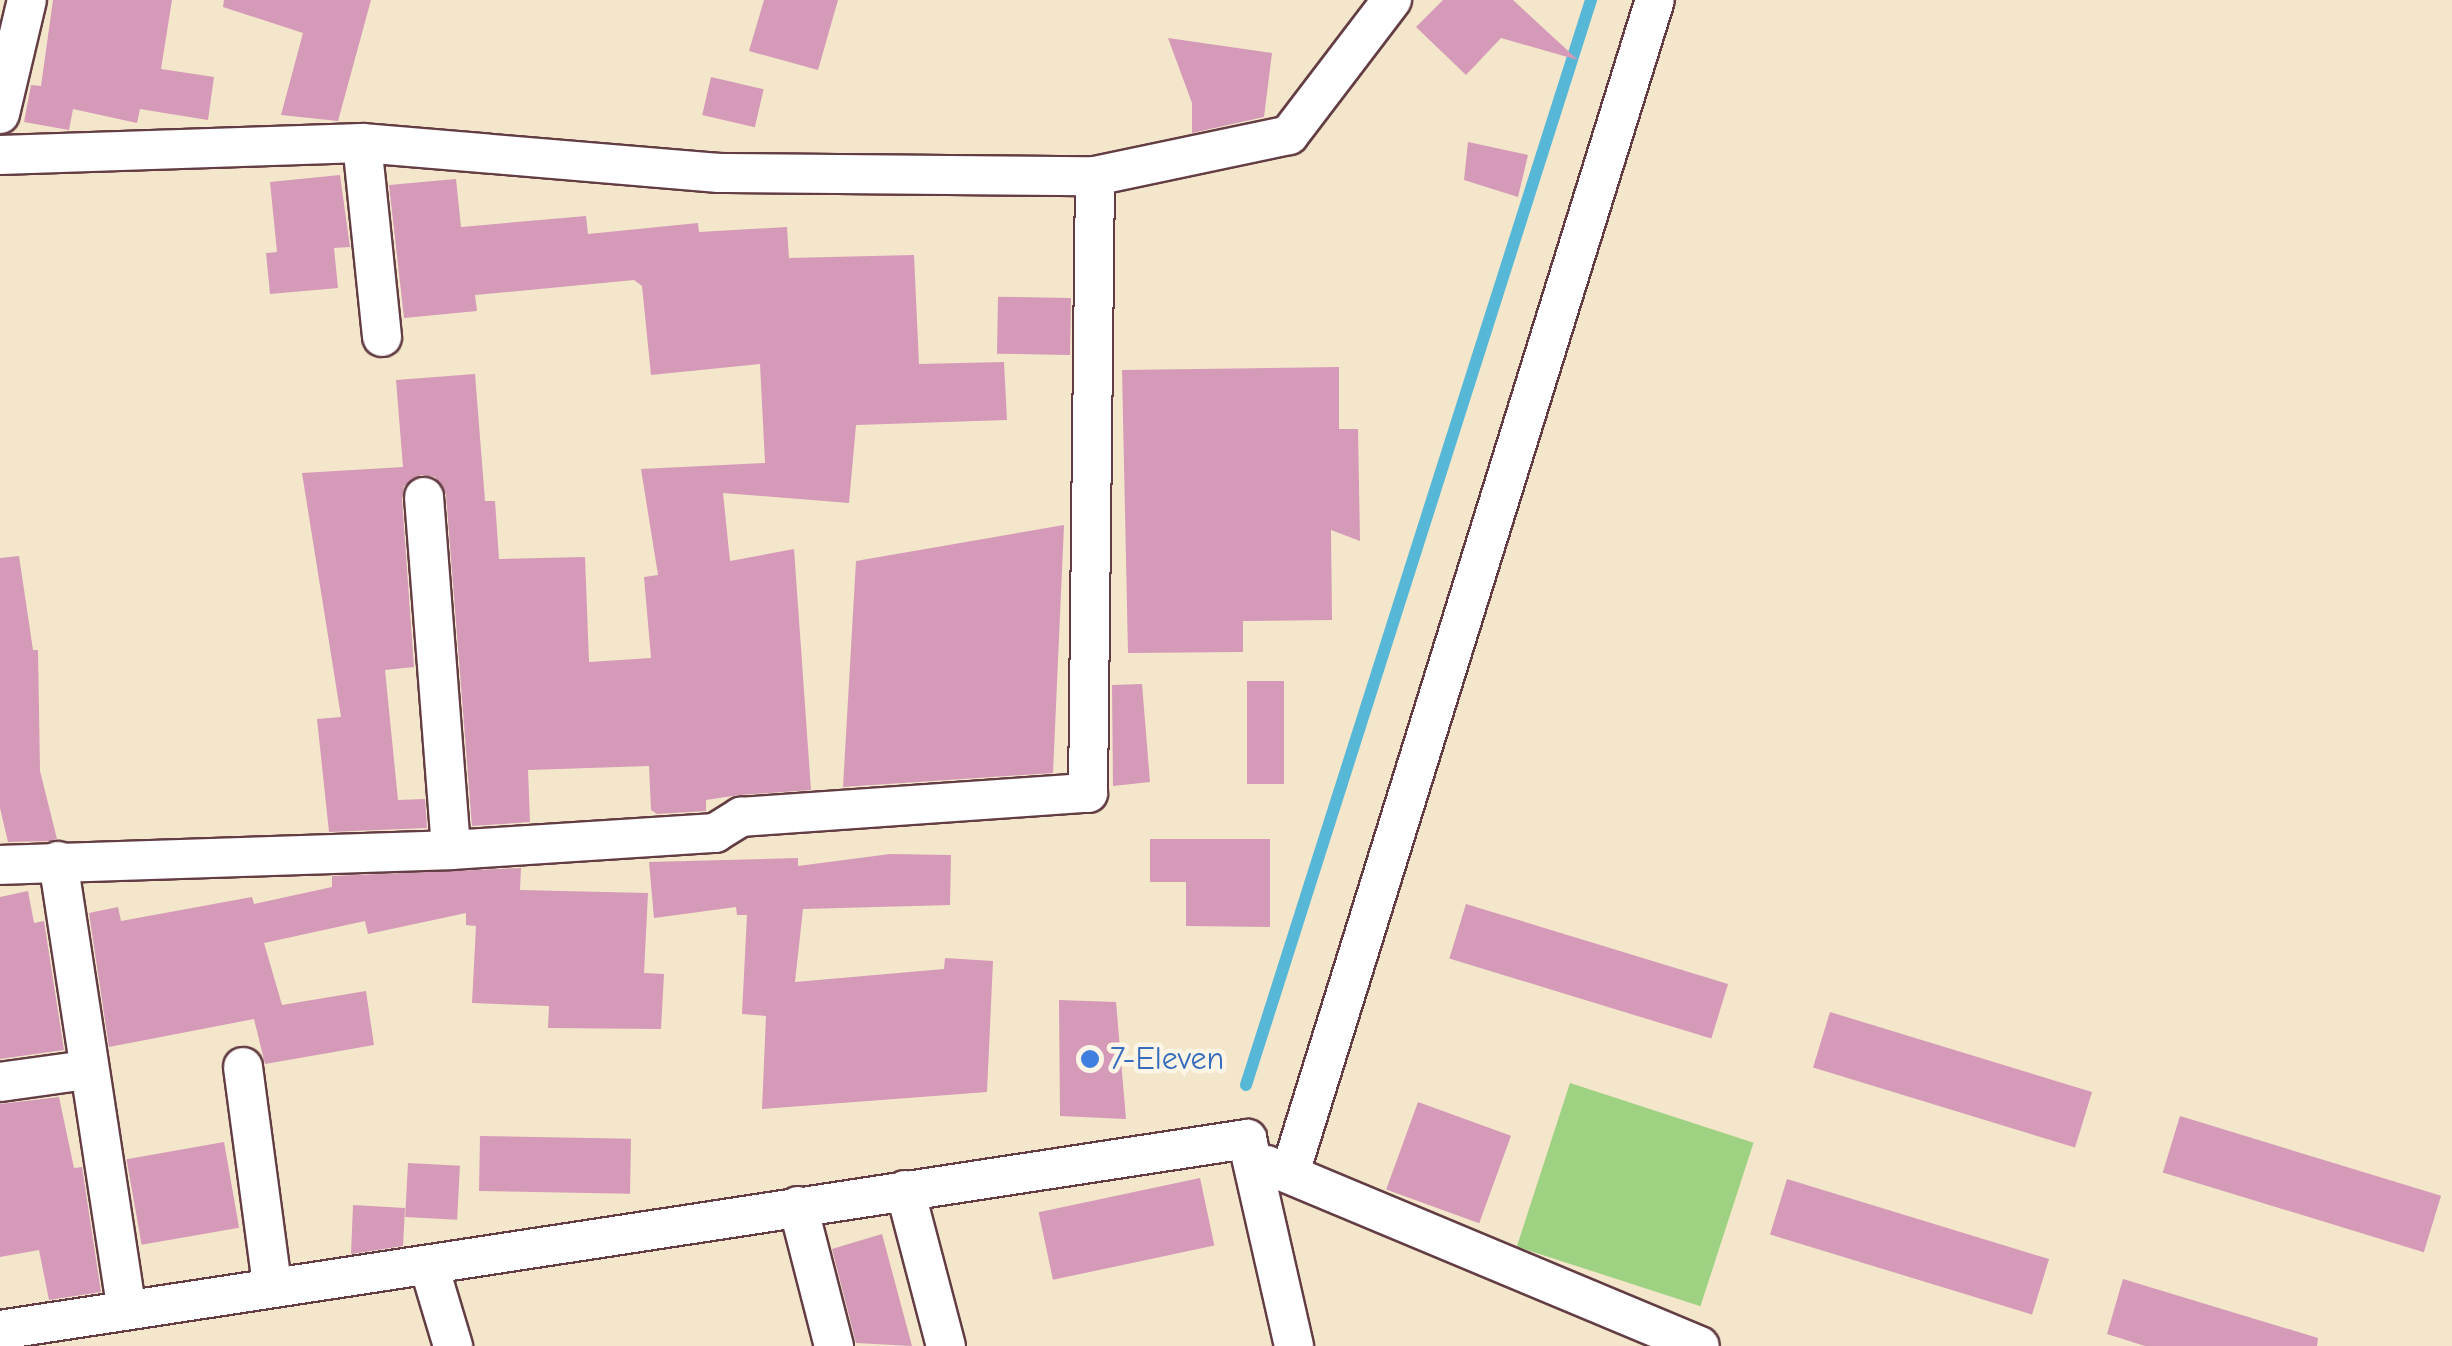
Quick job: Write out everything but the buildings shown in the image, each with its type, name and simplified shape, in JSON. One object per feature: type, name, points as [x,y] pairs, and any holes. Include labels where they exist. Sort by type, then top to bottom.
[{"type":"street","points":[[0,114],[28,0]]},
{"type":"street","points":[[0,155],[362,142],[719,173],[1095,176],[1289,135],[1392,0]]},
{"type":"street","points":[[1290,1173],[1654,0]]},
{"type":"street","points":[[362,142],[382,337]]},
{"type":"street","points":[[0,865],[451,850],[715,833],[741,817],[1088,793],[1095,176]]},
{"type":"street","points":[[424,497],[451,850]]},
{"type":"street","points":[[58,862],[126,1306]]},
{"type":"street","points":[[243,1067],[272,1285]]},
{"type":"street","points":[[0,1082],[87,1070]]},
{"type":"street","points":[[0,1330],[126,1306],[429,1266],[1247,1139],[1294,1346]]},
{"type":"street","points":[[1251,1158],[1695,1345]]},
{"type":"street","points":[[905,1190],[946,1346]]},
{"type":"street","points":[[798,1206],[834,1346]]},
{"type":"street","points":[[429,1266],[453,1346]]},
{"type":"green space","points":[[1570,1083],[1754,1143],[1700,1306],[1517,1247]]},
{"type":"waterway","points":[[1246,1085],[1591,0]]},
{"type":"place","name":"7-Eleven","points":[[1090,1059]]}]
